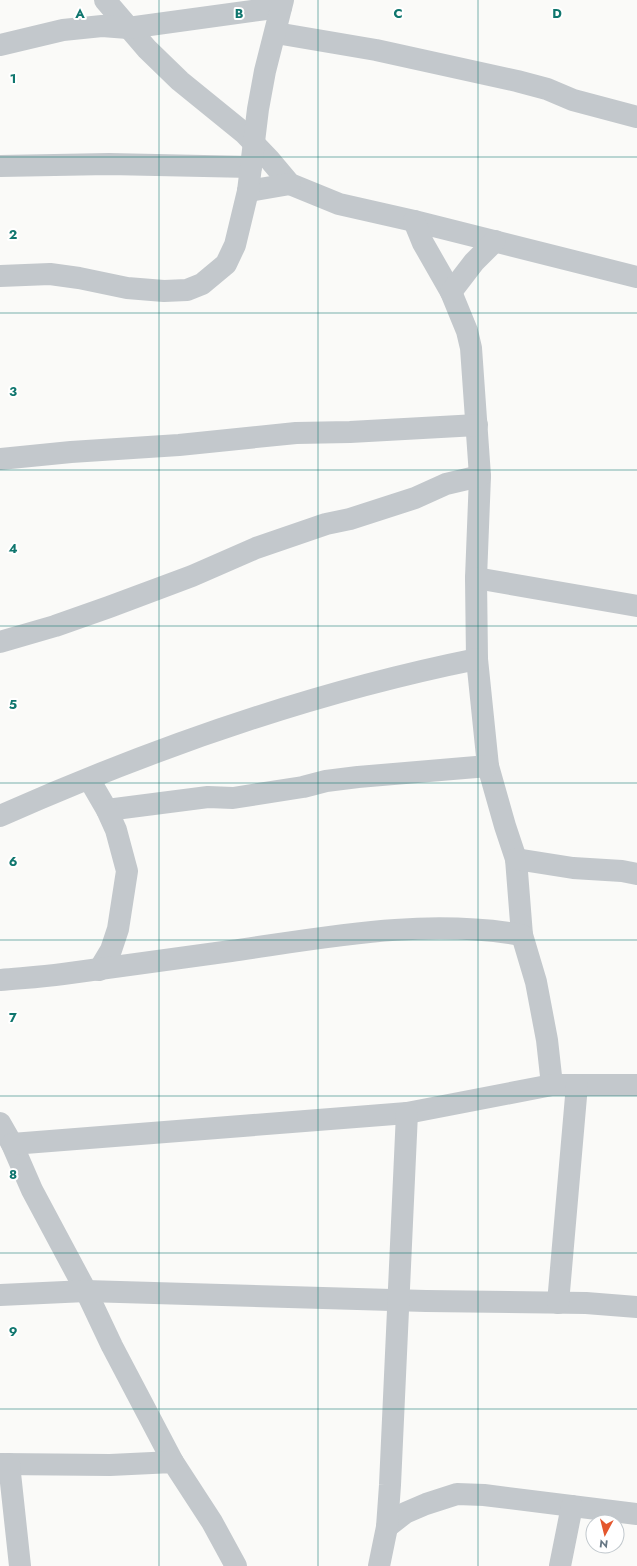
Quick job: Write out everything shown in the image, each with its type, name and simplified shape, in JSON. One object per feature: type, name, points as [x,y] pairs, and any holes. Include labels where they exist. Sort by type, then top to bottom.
[{"type":"street","points":[[105,0],[128,28],[180,81],[204,102],[228,119],[254,143],[290,184],[340,204],[637,277]]},
{"type":"street","points":[[0,46],[63,30],[102,26],[128,28],[282,4],[276,33],[265,71],[258,109],[248,191],[235,246],[226,264],[202,284],[187,290],[164,291],[127,288],[79,278],[50,274],[0,276]]},
{"type":"street","points":[[276,33],[376,50],[509,79],[547,89],[573,100],[637,117]]},
{"type":"street","points":[[0,166],[109,164],[251,167]]},
{"type":"street","points":[[248,191],[290,184]]},
{"type":"street","points":[[414,221],[423,243],[451,292],[467,331],[471,348],[478,424],[480,476],[476,578],[477,659],[488,766],[516,859],[522,935],[536,982],[547,1040],[552,1085]]},
{"type":"street","points":[[451,292],[474,262],[495,241]]},
{"type":"street","points":[[0,459],[71,452],[179,445],[296,433],[350,432],[478,424]]},
{"type":"street","points":[[0,642],[55,626],[109,607],[192,576],[256,548],[326,524],[350,519],[415,498],[446,484],[480,476]]},
{"type":"street","points":[[476,578],[637,606]]},
{"type":"street","points":[[0,816],[189,740],[324,695],[428,669],[477,659]]},
{"type":"street","points":[[108,810],[208,797],[233,798],[303,786],[326,780],[488,766]]},
{"type":"street","points":[[89,779],[108,810],[116,830],[127,871],[118,929],[111,950],[99,970]]},
{"type":"street","points":[[516,859],[574,868],[609,870],[637,874]]},
{"type":"street","points":[[0,980],[99,970],[353,933],[406,928],[460,928],[493,930],[522,935]]},
{"type":"street","points":[[12,1144],[407,1113],[552,1085],[637,1085]]},
{"type":"street","points":[[558,1303],[577,1085]]},
{"type":"street","points":[[379,1566],[387,1527],[407,1113]]},
{"type":"street","points":[[0,1123],[12,1144],[32,1190],[86,1291],[112,1346],[173,1462],[205,1510],[236,1566]]},
{"type":"street","points":[[0,1295],[86,1291],[558,1303],[637,1307]]},
{"type":"street","points":[[20,1566],[5,1464],[110,1465],[173,1462]]},
{"type":"street","points":[[387,1527],[405,1513],[426,1504],[457,1494],[484,1495],[637,1514]]},
{"type":"street","points":[[560,1566],[572,1506]]}]
